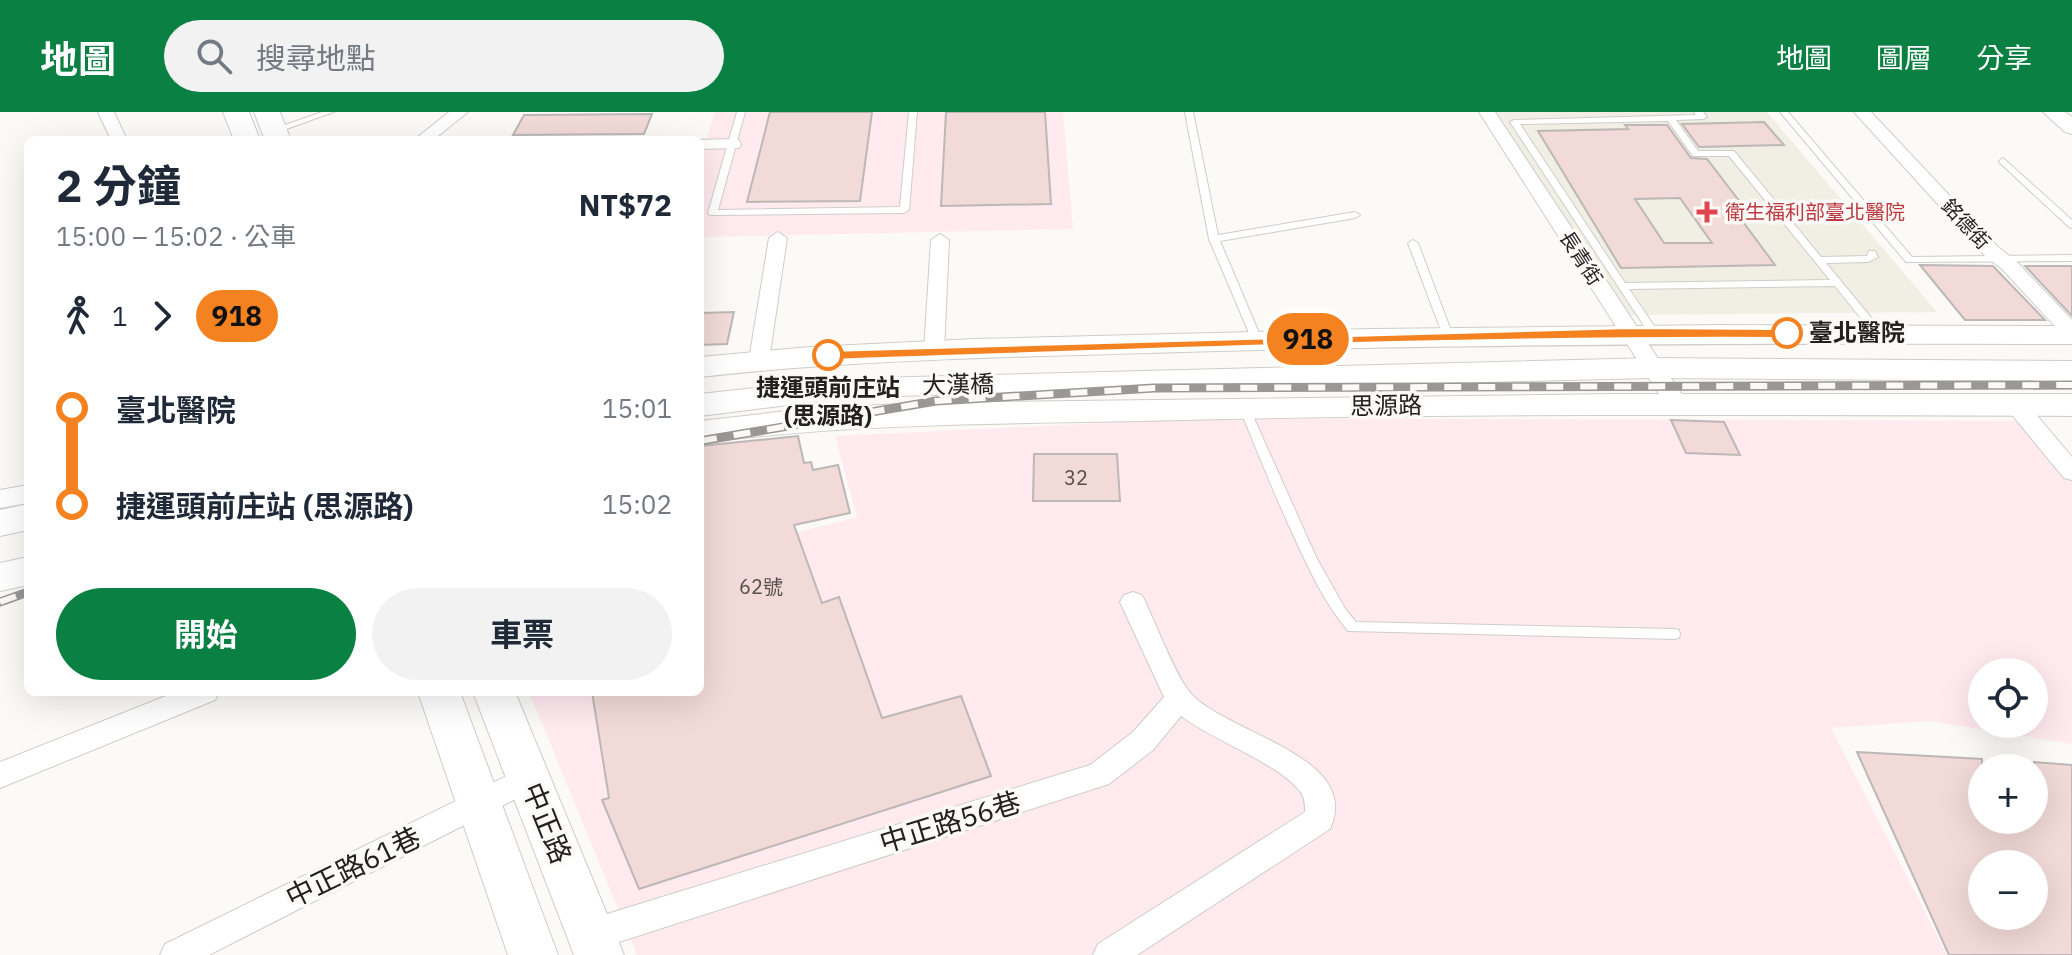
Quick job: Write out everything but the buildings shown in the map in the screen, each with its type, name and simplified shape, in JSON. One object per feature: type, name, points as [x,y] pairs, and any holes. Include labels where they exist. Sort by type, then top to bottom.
[{"type":"main road","points":[[236,112],[245,136]]},
{"type":"main road","name":"思源路","points":[[1024,377],[1879,334],[2072,334]]},
{"type":"main road","name":"思源路","points":[[704,367],[759,360],[934,351],[1448,336],[2072,371]]},
{"type":"main road","points":[[1111,345],[1292,363]]},
{"type":"main road","name":"思源路","points":[[1024,377],[1371,373],[1645,348],[2072,362]]},
{"type":"main road","points":[[1244,407],[1371,373]]},
{"type":"main road","name":"大漢橋","points":[[704,390],[833,375],[1024,377]]},
{"type":"main road","name":"大漢橋","points":[[704,405],[835,389],[1024,377]]},
{"type":"main road","name":"思源路","points":[[704,431],[743,425],[862,417],[1244,407],[1676,403],[2072,405]]},
{"type":"main road","points":[[0,523],[24,518]]},
{"type":"main road","points":[[0,539],[24,534]]},
{"type":"main road","points":[[0,556],[24,551]]},
{"type":"main road","points":[[0,577],[24,572]]},
{"type":"main road","points":[[440,696],[533,955]]},
{"type":"main road","name":"中正路","points":[[496,696],[595,945]]},
{"type":"street","points":[[106,112],[117,136]]},
{"type":"street","points":[[427,136],[460,112]]},
{"type":"street","name":"長青街","points":[[1487,112],[1645,348],[1676,403]]},
{"type":"street","name":"銘德街","points":[[1862,112],[2072,334]]},
{"type":"street","points":[[2053,112],[2072,128]]},
{"type":"street","points":[[704,144],[733,144]]},
{"type":"street","points":[[759,360],[778,238]]},
{"type":"street","points":[[934,351],[940,240]]},
{"type":"street","points":[[2016,405],[2072,472]]},
{"type":"street","points":[[0,499],[24,495]]},
{"type":"street","points":[[0,513],[24,508]]},
{"type":"street","points":[[0,585],[24,579]]},
{"type":"street","points":[[1109,955],[1320,819],[1318,792],[1298,770],[1208,721],[1179,699],[1133,602]]},
{"type":"street","points":[[0,775],[196,696]]},
{"type":"street","name":"中正路56巷","points":[[595,945],[1099,775],[1143,741],[1179,699]]},
{"type":"street","name":"中正路61巷","points":[[176,955],[529,778]]},
{"type":"lane","points":[[273,127],[330,112]]},
{"type":"lane","points":[[741,112],[713,213],[904,210],[913,112]]},
{"type":"lane","points":[[1189,112],[1214,239],[1257,340]]},
{"type":"lane","points":[[1645,348],[1622,286],[1514,122],[1703,117],[1698,112]]},
{"type":"lane","points":[[1784,112],[1909,260],[2072,258]]},
{"type":"lane","points":[[1670,118],[1696,154],[1731,153],[1879,334]]},
{"type":"lane","points":[[2003,161],[2072,225]]},
{"type":"lane","points":[[1214,239],[1355,215]]},
{"type":"lane","points":[[1413,243],[1448,336]]},
{"type":"lane","points":[[1819,260],[1868,259],[1873,257],[1872,253]]},
{"type":"lane","points":[[1622,286],[1837,283]]},
{"type":"lane","points":[[1244,407],[1325,587],[1343,620],[1353,627],[1674,634]]},
{"type":"shaded area","points":[[715,112],[1063,112],[1073,229],[704,237],[704,148]]},
{"type":"shaded area","name":"衛生福利部臺北醫院","points":[[1496,112],[1767,112],[1937,312],[1630,315]]},
{"type":"shaded area","points":[[1203,418],[2022,421],[2072,480],[2072,744],[2035,738],[2048,738],[2048,658],[1968,658],[1968,727],[1930,721],[1831,728],[1947,955],[637,955],[531,696],[704,696],[704,557],[857,517],[835,436]]},
{"type":"railway","points":[[704,440],[936,401],[1154,388],[2072,385]]},
{"type":"railway","points":[[0,602],[24,593]]},
{"type":"bus line","name":"918","points":[[828,355],[1257,340],[1629,332],[1787,333]]},
{"type":"place","name":"衛生福利部臺北醫院","points":[[1707,212]]},
{"type":"place","name":"臺北醫院","points":[[1787,333]]},
{"type":"place","name":"捷運頭前庄站 (思源路)","points":[[828,355]]}]
